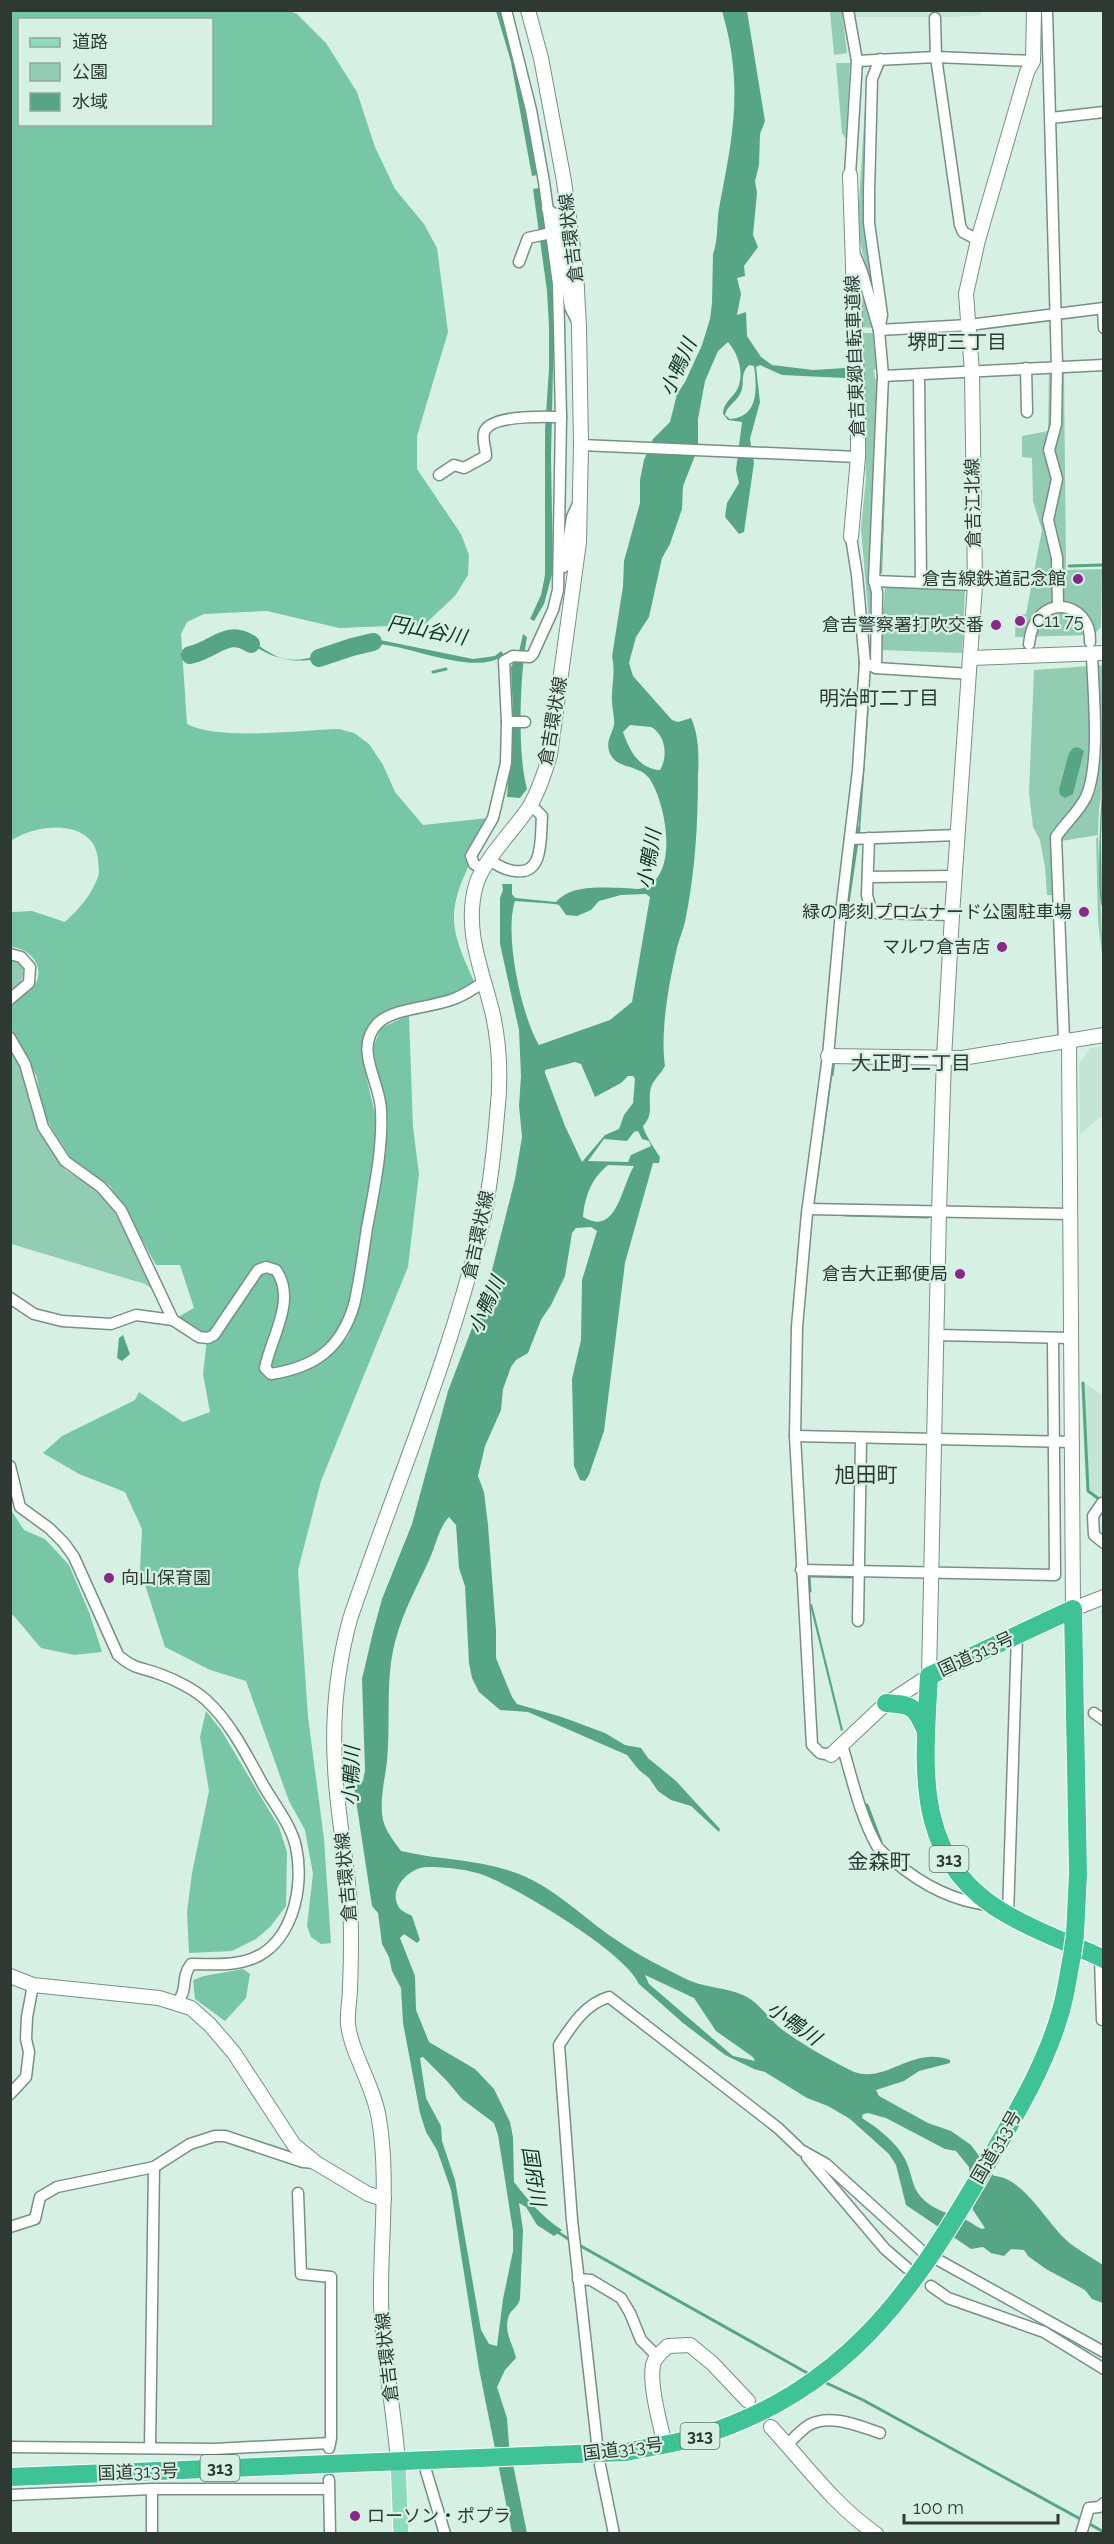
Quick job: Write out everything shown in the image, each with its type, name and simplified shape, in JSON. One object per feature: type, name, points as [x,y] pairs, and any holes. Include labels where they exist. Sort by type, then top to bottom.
[{"type":"highway","name":"国道313号","points":[[10,2477],[398,2462],[428,2466],[626,2452],[696,2437],[753,2416],[803,2388],[825,2372],[858,2344],[893,2308],[935,2252],[1032,2084],[1061,2013],[1072,1956],[1075,1935],[1078,1874],[1073,1609],[929,1676],[926,1796],[935,1832],[962,1880],[1000,1910],[1101,1956]]},
{"type":"highway","points":[[886,1703],[910,1706],[917,1711],[926,1731]]},
{"type":"main road","name":"倉吉環状線","points":[[398,2462],[381,2306],[381,2234],[384,2199],[379,2119],[373,2092],[351,2038],[348,2024],[351,1956],[350,1909],[335,1768],[336,1700],[343,1643],[350,1618],[458,1312],[482,1226],[493,1156],[500,1075],[498,1042],[471,926],[472,905],[476,883],[530,804],[542,780],[550,755],[574,594],[585,445],[576,271],[564,180],[541,58],[528,10]]},
{"type":"main road","name":"倉吉江北線","points":[[929,1676],[944,1058],[951,915],[975,585],[972,372],[966,294],[978,240],[1027,72],[1033,61],[1034,10]]},
{"type":"main road","name":"倉吉東郷自転車道線","points":[[850,175],[858,457],[851,537]]},
{"type":"main road","points":[[971,658],[1095,650]]},
{"type":"main road","points":[[828,1056],[962,1058],[1104,1035]]},
{"type":"main road","points":[[1066,1040],[1070,1214],[1073,1609],[1104,1597]]},
{"type":"main road","points":[[831,1755],[886,1703],[929,1676]]},
{"type":"main road","points":[[10,1976],[33,1985],[70,1987],[177,2003],[190,2008],[222,2038],[234,2053],[294,2145],[316,2163],[368,2194],[384,2199]]},
{"type":"main road","points":[[665,2445],[653,2382],[653,2365],[657,2356],[668,2346],[690,2345],[712,2363],[748,2401]]},
{"type":"main road","points":[[771,2427],[829,2493],[850,2514],[876,2534]]},
{"type":"main road","points":[[398,2462],[401,2534]]},
{"type":"street","points":[[506,10],[531,110],[558,284],[561,417],[558,590],[553,610],[533,654],[530,657],[513,656],[504,661],[507,722],[506,763],[493,818],[471,856],[474,864],[487,864],[516,872],[526,871],[537,862],[542,816],[530,804]]},
{"type":"street","points":[[848,10],[857,61],[850,175]]},
{"type":"street","points":[[1047,10],[1057,366],[1056,424],[1049,450],[1057,479],[1048,520],[1057,558],[1058,606]]},
{"type":"street","points":[[935,18],[936,57],[960,225],[963,232],[978,240]]},
{"type":"street","points":[[857,61],[936,57],[1033,61]]},
{"type":"street","points":[[879,330],[882,315],[870,223],[869,192],[872,79],[880,59]]},
{"type":"street","points":[[1051,118],[1104,111]]},
{"type":"street","points":[[547,209],[557,216],[570,307],[579,327]]},
{"type":"street","points":[[519,262],[528,238],[551,233]]},
{"type":"street","points":[[852,250],[862,272],[879,330],[883,376],[874,581],[877,592],[876,668]]},
{"type":"street","points":[[879,330],[969,325],[1103,308],[1104,328]]},
{"type":"street","points":[[883,376],[1104,365]]},
{"type":"street","points":[[1026,368],[1027,412]]},
{"type":"street","points":[[919,375],[921,582]]},
{"type":"street","points":[[439,475],[454,465],[464,468],[486,456],[483,434],[486,429],[497,422],[561,417]]},
{"type":"street","points":[[585,445],[858,457]]},
{"type":"street","points":[[558,590],[562,586],[572,517],[581,498]]},
{"type":"street","points":[[831,1755],[820,1754],[812,1745],[795,1436],[797,1327],[807,1209],[828,1056],[840,912],[858,770],[865,663],[857,574],[851,537]]},
{"type":"street","points":[[874,581],[975,585]]},
{"type":"street","points":[[1029,644],[1035,620],[1047,609],[1058,606],[1077,613],[1090,634],[1095,650],[1095,729],[1092,769],[1087,795],[1072,819],[1056,837],[1066,1040]]},
{"type":"street","points":[[865,663],[876,668],[970,674]]},
{"type":"street","points":[[507,722],[525,722]]},
{"type":"street","points":[[850,839],[958,835]]},
{"type":"street","points":[[869,838],[867,896],[871,910],[876,913],[951,915]]},
{"type":"street","points":[[868,877],[955,876]]},
{"type":"street","points":[[10,954],[21,957],[30,967],[29,983],[10,999]]},
{"type":"street","points":[[10,1298],[34,1314],[62,1322],[111,1324],[136,1315],[173,1320],[199,1337],[207,1338],[214,1335],[258,1270],[266,1267],[276,1270],[282,1279],[285,1295],[282,1313],[265,1368],[271,1374],[288,1371],[311,1362],[328,1351],[348,1325],[360,1280],[380,1136],[381,1107],[368,1060],[368,1043],[372,1030],[380,1021],[393,1014],[456,999],[484,982]]},
{"type":"street","points":[[10,1038],[25,1064],[43,1127],[65,1161],[101,1187],[121,1210],[173,1320]]},
{"type":"street","points":[[807,1209],[1070,1214]]},
{"type":"street","points":[[936,1335],[1070,1338]]},
{"type":"street","points":[[801,1570],[1055,1575],[1053,1338]]},
{"type":"street","points":[[795,1436],[1072,1442]]},
{"type":"street","points":[[858,1621],[861,1439]]},
{"type":"street","points":[[10,1466],[20,1507],[49,1528],[74,1557],[118,1655],[130,1666],[163,1675],[204,1698],[222,1716],[287,1825],[296,1846],[299,1890],[295,1908],[274,1944],[247,1961],[231,1964],[191,1964],[184,1977],[184,1994],[177,2003]]},
{"type":"street","points":[[1102,1503],[1093,1516],[1094,1535],[1104,1543]]},
{"type":"street","points":[[842,1745],[867,1824],[878,1848],[915,1879],[959,1900],[1000,1910],[1017,1635]]},
{"type":"street","points":[[1094,1713],[1104,1720]]},
{"type":"street","points":[[1101,1956],[1102,2020]]},
{"type":"street","points":[[10,2094],[26,2077],[29,2052],[26,2039],[27,2017],[33,1985]]},
{"type":"street","points":[[614,2534],[595,2454],[572,2220],[559,2045],[574,2022],[595,2001],[609,1997],[778,2128],[801,2150],[885,2249],[907,2268]]},
{"type":"street","points":[[10,2227],[35,2219],[40,2197],[57,2187],[154,2167],[202,2139],[225,2136],[303,2162],[316,2163]]},
{"type":"street","points":[[801,2150],[826,2164],[935,2252],[1104,2352]]},
{"type":"street","points":[[150,2448],[154,2167]]},
{"type":"street","points":[[10,2447],[213,2449],[329,2446],[331,2277],[301,2274],[298,2193]]},
{"type":"street","points":[[578,2279],[591,2280],[621,2298],[641,2340],[657,2356]]},
{"type":"street","points":[[932,2286],[948,2298],[1044,2332],[1104,2368]]},
{"type":"street","points":[[787,2445],[808,2425],[825,2420],[836,2420],[880,2433]]},
{"type":"street","points":[[428,2466],[445,2534]]},
{"type":"street","points":[[10,2495],[152,2488],[329,2484],[330,2534]]},
{"type":"street","points":[[152,2488],[152,2534]]},
{"type":"street","points":[[1081,2534],[1089,2508],[1099,2507],[1104,2503]]},
{"type":"shaded area","points":[[981,10],[981,15],[951,17],[851,17],[850,11]]},
{"type":"shaded area","points":[[11,11],[290,11],[297,14],[326,43],[357,92],[375,147],[395,189],[424,224],[437,248],[448,332],[417,436],[417,469],[461,534],[469,555],[468,575],[455,596],[425,624],[339,628],[267,611],[204,614],[187,622],[181,634],[187,724],[219,732],[339,729],[354,733],[369,744],[383,765],[395,792],[423,825],[488,818],[467,853],[466,859],[469,865],[461,883],[454,911],[456,936],[474,981],[459,995],[385,1011],[373,1022],[366,1035],[364,1065],[377,1128],[362,1237],[350,1302],[328,1356],[348,1337],[362,1297],[383,1171],[388,1125],[384,1101],[373,1064],[373,1047],[381,1028],[409,1015],[413,1127],[419,1174],[408,1267],[321,1481],[298,1570],[308,1717],[324,1839],[331,1943],[321,1944],[311,1937],[307,1926],[313,1874],[305,1830],[289,1801],[246,1681],[210,1670],[165,1647],[140,1569],[142,1529],[125,1492],[79,1474],[43,1453],[62,1436],[135,1400],[139,1392],[183,1422],[210,1412],[203,1374],[207,1339],[173,1320],[194,1308],[180,1265],[156,1265],[110,1186],[71,1158],[42,1110],[37,1077],[11,1029],[11,1003],[32,989],[36,983],[38,970],[37,964],[29,954],[11,947],[11,912],[32,911],[65,922],[92,890],[99,871],[94,846],[86,836],[62,828],[35,830],[11,841]]},
{"type":"shaded area","points":[[1103,1046],[1103,1115],[1080,1134],[1079,1064],[1090,1048]]},
{"type":"shaded area","points":[[1081,1381],[1103,1395],[1103,1500],[1086,1489]]},
{"type":"shaded area","points":[[11,1510],[24,1530],[45,1539],[69,1565],[89,1612],[102,1652],[74,1655],[41,1648],[13,1615],[11,1616]]},
{"type":"shaded area","points":[[206,1711],[221,1730],[279,1827],[287,1852],[286,1906],[270,1927],[256,1939],[232,1951],[189,1953],[187,1912],[192,1873],[209,1791],[200,1737]]},
{"type":"shaded area","points":[[243,1969],[250,1974],[246,1998],[225,2021],[195,1999],[193,1980]]},
{"type":"green space","points":[[830,11],[842,11],[847,53],[834,55]]},
{"type":"green space","points":[[836,63],[850,63],[846,139],[842,133]]},
{"type":"green space","points":[[867,77],[865,196],[880,315],[868,278],[859,236]]},
{"type":"green space","points":[[860,283],[876,328],[862,327]]},
{"type":"green space","points":[[862,333],[877,333],[880,368],[874,370],[875,379],[879,379],[879,383],[877,383],[870,586],[875,603],[871,645],[861,529],[866,479]]},
{"type":"green space","points":[[1049,371],[1064,371],[1066,570],[1102,569],[1101,627],[1094,635],[1015,637],[1016,614],[1026,614],[1042,530],[1033,501],[1032,458],[1022,457],[1022,436],[1048,431]]},
{"type":"green space","points":[[885,587],[965,590],[962,653],[880,650]]},
{"type":"green space","points":[[1103,665],[1104,780],[1099,809],[1098,835],[1061,841],[1062,895],[1047,895],[1045,867],[1040,840],[1033,827],[1029,793],[1034,670]]},
{"type":"green space","points":[[1098,836],[1103,962],[1098,921],[1096,839]]},
{"type":"green space","points":[[11,959],[22,964],[23,977],[11,993]]},
{"type":"green space","points":[[10,1047],[23,1068],[33,1113],[57,1158],[65,1170],[94,1188],[115,1212],[154,1290],[145,1284],[11,1244]]},
{"type":"water","points":[[496,11],[501,11],[526,110],[537,175],[532,176],[511,62]]},
{"type":"water","name":"小鴨川","points":[[722,11],[747,11],[765,121],[760,134],[759,165],[755,181],[757,193],[753,235],[758,247],[744,266],[745,276],[737,278],[741,294],[737,315],[746,312],[747,336],[761,357],[772,365],[813,370],[845,368],[845,378],[782,375],[760,365],[756,367],[760,402],[750,439],[754,463],[744,532],[739,534],[725,517],[727,503],[739,483],[736,470],[742,422],[728,420],[723,414],[725,405],[738,387],[741,373],[738,359],[728,342],[718,351],[705,381],[698,419],[698,448],[683,486],[682,509],[670,544],[662,558],[649,617],[636,637],[629,663],[633,676],[672,720],[678,722],[691,718],[698,747],[697,813],[694,868],[685,922],[674,962],[666,1007],[665,1066],[651,1087],[649,1117],[643,1126],[660,1157],[659,1163],[653,1163],[625,1263],[604,1431],[589,1475],[585,1481],[580,1480],[574,1466],[572,1379],[581,1340],[582,1280],[597,1231],[591,1227],[576,1228],[572,1233],[565,1276],[541,1320],[528,1353],[516,1360],[511,1367],[503,1389],[501,1410],[485,1446],[478,1476],[484,1492],[488,1525],[496,1658],[512,1697],[517,1704],[562,1717],[605,1733],[625,1745],[641,1748],[648,1758],[676,1781],[720,1829],[719,1832],[691,1806],[671,1800],[658,1791],[627,1755],[528,1712],[500,1710],[479,1692],[472,1678],[469,1663],[465,1586],[459,1568],[456,1525],[449,1517],[440,1531],[406,1609],[395,1642],[390,1671],[388,1746],[382,1798],[383,1820],[401,1851],[496,1867],[526,1877],[550,1890],[604,1931],[648,1960],[690,1981],[747,1997],[788,2034],[850,2070],[862,2074],[874,2074],[923,2058],[936,2057],[950,2060],[950,2063],[919,2071],[904,2081],[876,2090],[879,2096],[928,2123],[951,2131],[971,2145],[994,2176],[1004,2178],[1024,2192],[1065,2239],[1103,2265],[1103,2303],[1092,2299],[1085,2290],[1046,2269],[1028,2256],[1024,2250],[1011,2249],[1004,2256],[991,2253],[983,2247],[971,2249],[906,2205],[896,2165],[889,2154],[850,2119],[828,2106],[807,2098],[765,2072],[725,2055],[683,2023],[639,1984],[630,1971],[614,1956],[570,1923],[522,1894],[486,1876],[457,1869],[420,1868],[402,1881],[396,1895],[396,1902],[400,1909],[412,1916],[420,1940],[417,1943],[404,1934],[400,1938],[415,1976],[416,2010],[429,2042],[475,2069],[494,2089],[510,2122],[513,2137],[514,2182],[542,2214],[562,2230],[554,2236],[537,2225],[526,2207],[519,2203],[523,2230],[520,2299],[507,2321],[509,2338],[516,2358],[505,2370],[497,2387],[507,2418],[509,2445],[527,2533],[512,2533],[479,2369],[451,2190],[437,2150],[426,2132],[420,2113],[403,2023],[401,1988],[382,1944],[378,1913],[372,1906],[354,1787],[363,1781],[365,1770],[362,1679],[382,1599],[412,1524],[448,1391],[488,1286],[515,1179],[522,1137],[519,1106],[521,1076],[519,1030],[500,944],[502,884],[512,884],[512,894],[515,898],[556,902],[570,892],[579,890],[641,889],[655,881],[662,869],[666,854],[664,820],[655,789],[649,778],[616,761],[609,751],[614,722],[612,657],[623,586],[624,561],[640,503],[640,480],[644,460],[653,439],[670,422],[677,394],[702,345],[710,319],[713,254],[734,107],[733,61]],"holes":[[[749,365],[754,366],[756,383],[754,400],[746,413],[730,419],[725,415],[742,390],[744,372]],[[630,725],[651,727],[656,731],[663,741],[665,753],[660,770],[641,762],[625,739],[623,732]],[[646,894],[650,897],[632,1002],[610,1020],[539,1045],[526,1014],[516,974],[512,933],[515,901],[555,904],[559,905],[566,915],[577,916],[591,910],[599,901],[621,895]],[[575,1062],[581,1064],[595,1097],[621,1083],[628,1076],[633,1076],[635,1079],[633,1103],[624,1115],[619,1129],[605,1135],[582,1162],[565,1126],[545,1070]],[[638,1131],[642,1139],[649,1141],[651,1146],[631,1155],[628,1162],[588,1161],[604,1139],[627,1141],[634,1132]],[[608,1165],[634,1166],[611,1215],[603,1220],[594,1221],[583,1217],[587,1195],[597,1176]],[[645,1975],[694,1998],[716,2031],[753,2057],[755,2061],[733,2056],[649,1984]],[[423,2057],[462,2099],[494,2123],[498,2135],[513,2231],[513,2251],[503,2299],[497,2346],[489,2344],[481,2330],[455,2180],[442,2141],[441,2126],[426,2098],[420,2058]],[[868,2113],[886,2118],[945,2149],[956,2151],[969,2167],[973,2210],[985,2228],[982,2229],[966,2220],[936,2209],[926,2202],[915,2188],[907,2164],[897,2147],[862,2118],[863,2114]]]},
{"type":"water","points":[[539,188],[551,270],[554,326],[551,457],[553,571],[544,604],[534,621],[530,619],[541,595],[545,575],[545,429],[549,369],[547,291],[533,189]]},
{"type":"water","points":[[889,382],[882,573],[881,573]]},
{"type":"water","points":[[523,634],[527,637],[521,692],[521,735],[527,789],[520,798],[507,797],[513,713],[511,667],[519,652]]},
{"type":"water","points":[[240,636],[273,655],[294,660],[283,659],[273,656],[229,638]]},
{"type":"water","points":[[380,640],[473,659],[495,656],[501,651],[504,655],[492,661],[477,663],[443,659],[377,644],[350,649],[349,646]]},
{"type":"water","points":[[342,652],[321,658],[294,660]]},
{"type":"water","points":[[871,678],[860,831],[858,831]]},
{"type":"water","points":[[1078,747],[1084,751],[1073,794],[1065,798],[1060,795],[1059,790],[1069,753],[1073,748]]},
{"type":"water","points":[[1103,785],[1101,838],[1102,906],[1099,867]]},
{"type":"water","points":[[833,1070],[815,1200],[813,1199],[826,1105]]},
{"type":"water","points":[[123,1335],[130,1354],[122,1361],[117,1358],[119,1338]]},
{"type":"water","points":[[812,1604],[843,1730],[841,1731],[810,1605]]},
{"type":"waterway","points":[[1069,566],[1102,565]]},
{"type":"waterway","name":"円山谷川","points":[[190,655],[227,639],[234,638],[251,644]]},
{"type":"waterway","name":"円山谷川","points":[[319,658],[373,642]]},
{"type":"waterway","points":[[433,672],[446,669]]},
{"type":"waterway","points":[[845,923],[859,828]]},
{"type":"waterway","points":[[832,1075],[834,1060]]},
{"type":"waterway","points":[[845,1215],[928,1217]]},
{"type":"waterway","points":[[1083,1383],[1088,1491],[1099,1499]]},
{"type":"waterway","points":[[809,1576],[810,1591]]},
{"type":"waterway","points":[[811,1576],[851,1577]]},
{"type":"waterway","points":[[867,1805],[881,1842]]},
{"type":"waterway","points":[[556,2231],[570,2240]]},
{"type":"waterway","points":[[579,2245],[809,2374]]},
{"type":"waterway","points":[[822,2381],[863,2400],[1104,2532]]},
{"type":"place","name":"倉吉線鉄道記念館","points":[[1078,579]]},
{"type":"place","name":"C11 75","points":[[1020,621]]},
{"type":"place","name":"倉吉警察署打吹交番","points":[[996,625]]},
{"type":"place","name":"緑の彫刻プロムナード公園駐車場","points":[[1084,912]]},
{"type":"place","name":"マルワ倉吉店","points":[[1002,947]]},
{"type":"place","name":"倉吉大正郵便局","points":[[960,1274]]},
{"type":"place","name":"向山保育園","points":[[109,1578]]},
{"type":"place","name":"ローソン・ポプラ","points":[[355,2516]]},
{"type":"district","name":"堺町三丁目","points":[[957,342]]},
{"type":"district","name":"明治町二丁目","points":[[879,698]]},
{"type":"district","name":"大正町二丁目","points":[[911,1063]]},
{"type":"district","name":"旭田町","points":[[866,1475]]},
{"type":"district","name":"金森町","points":[[879,1862]]},
{"type":"water label","name":"国府川","points":[[534,2176]]}]
